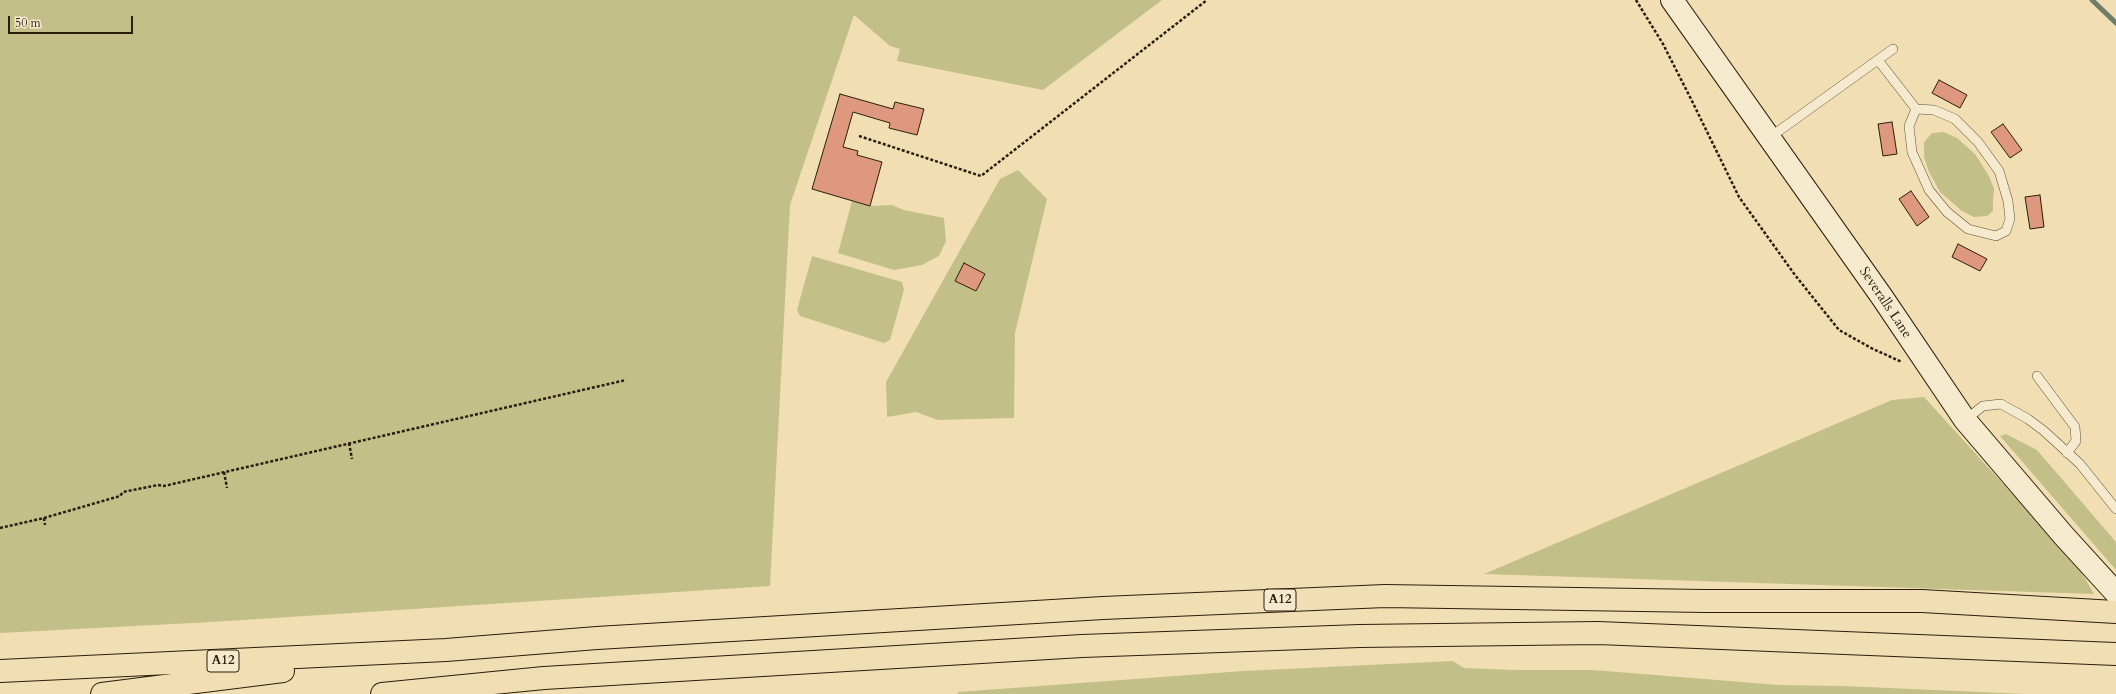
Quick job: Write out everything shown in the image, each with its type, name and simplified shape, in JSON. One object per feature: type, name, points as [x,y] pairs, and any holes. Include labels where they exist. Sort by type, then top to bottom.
[{"type":"highway","name":"A12","points":[[0,672],[446,650],[604,637],[1103,608],[1384,596],[1705,601],[1922,601],[2116,612]]},
{"type":"highway","points":[[382,694],[544,678],[1082,646],[1360,636],[1590,633],[2116,654]]},
{"type":"highway","name":"A12","points":[[102,694],[446,650]]},
{"type":"highway","points":[[447,694],[544,678]]},
{"type":"street","name":"Severalls Lane","points":[[1672,0],[1882,297],[1965,420],[2064,536],[2116,593]]},
{"type":"lane","points":[[1769,138],[1893,49]]},
{"type":"lane","points":[[1878,60],[1916,109],[1934,110],[1955,119],[1978,142],[1995,165],[2002,180],[2008,201],[2010,219],[2006,231],[1996,236],[1968,229],[1947,212],[1929,190],[1912,152],[1909,126],[1916,109]]},
{"type":"lane","points":[[2037,376],[2075,428],[2076,441],[2067,452]]},
{"type":"lane","points":[[1965,420],[1983,406],[2001,404],[2044,431],[2080,464],[2116,509]]},
{"type":"path","points":[[859,136],[981,176],[1038,130],[1207,0]]},
{"type":"path","points":[[1636,0],[1663,44],[1739,197],[1795,275],[1839,330],[1873,349],[1908,365]]},
{"type":"path","points":[[0,528],[44,518],[120,496],[123,492],[158,484],[164,486],[349,442],[626,380]]},
{"type":"path","points":[[349,442],[352,460]]},
{"type":"path","points":[[224,472],[227,488]]},
{"type":"path","points":[[44,518],[45,525]]},
{"type":"shaded area","points":[[0,0],[1162,0],[1043,90],[897,61],[900,49],[890,46],[854,15],[790,205],[770,586],[212,622],[0,633]]},
{"type":"shaded area","points":[[1944,132],[1957,138],[1975,154],[1989,176],[1994,189],[1993,211],[1987,216],[1974,217],[1962,211],[1940,192],[1929,172],[1924,157],[1924,142],[1932,133]]},
{"type":"shaded area","points":[[1018,170],[1047,199],[1015,333],[1014,418],[938,420],[916,412],[887,417],[886,382],[1000,179]]},
{"type":"shaded area","points":[[852,201],[870,206],[892,205],[904,210],[944,218],[946,241],[939,256],[922,265],[894,270],[838,253]]},
{"type":"shaded area","points":[[812,256],[902,282],[904,290],[890,340],[884,343],[800,316],[797,310]]},
{"type":"shaded area","points":[[1924,397],[2078,566],[2094,594],[1484,574],[1892,400]]},
{"type":"shaded area","points":[[2006,434],[2037,450],[2116,542],[2116,570],[2000,436]]},
{"type":"shaded area","points":[[1453,661],[1464,668],[1593,670],[1779,685],[1844,686],[2026,694],[958,694],[958,692],[1243,671]]},
{"type":"building","points":[[1939,80],[1967,95],[1960,108],[1932,93]]},
{"type":"building","points":[[840,94],[893,109],[895,102],[924,109],[917,135],[889,128],[890,123],[853,112],[843,147],[858,151],[857,155],[882,162],[870,206],[812,189]]},
{"type":"building","points":[[1892,122],[1897,154],[1883,156],[1878,124]]},
{"type":"building","points":[[2003,124],[2022,150],[2010,158],[1991,132]]},
{"type":"building","points":[[1911,191],[1929,217],[1917,226],[1899,199]]},
{"type":"building","points":[[2040,195],[2044,227],[2030,229],[2025,197]]},
{"type":"building","points":[[1958,244],[1987,259],[1980,271],[1952,257]]},
{"type":"building","points":[[964,263],[985,274],[976,291],[955,281]]},
{"type":"waterway","points":[[2092,0],[2116,23]]}]
